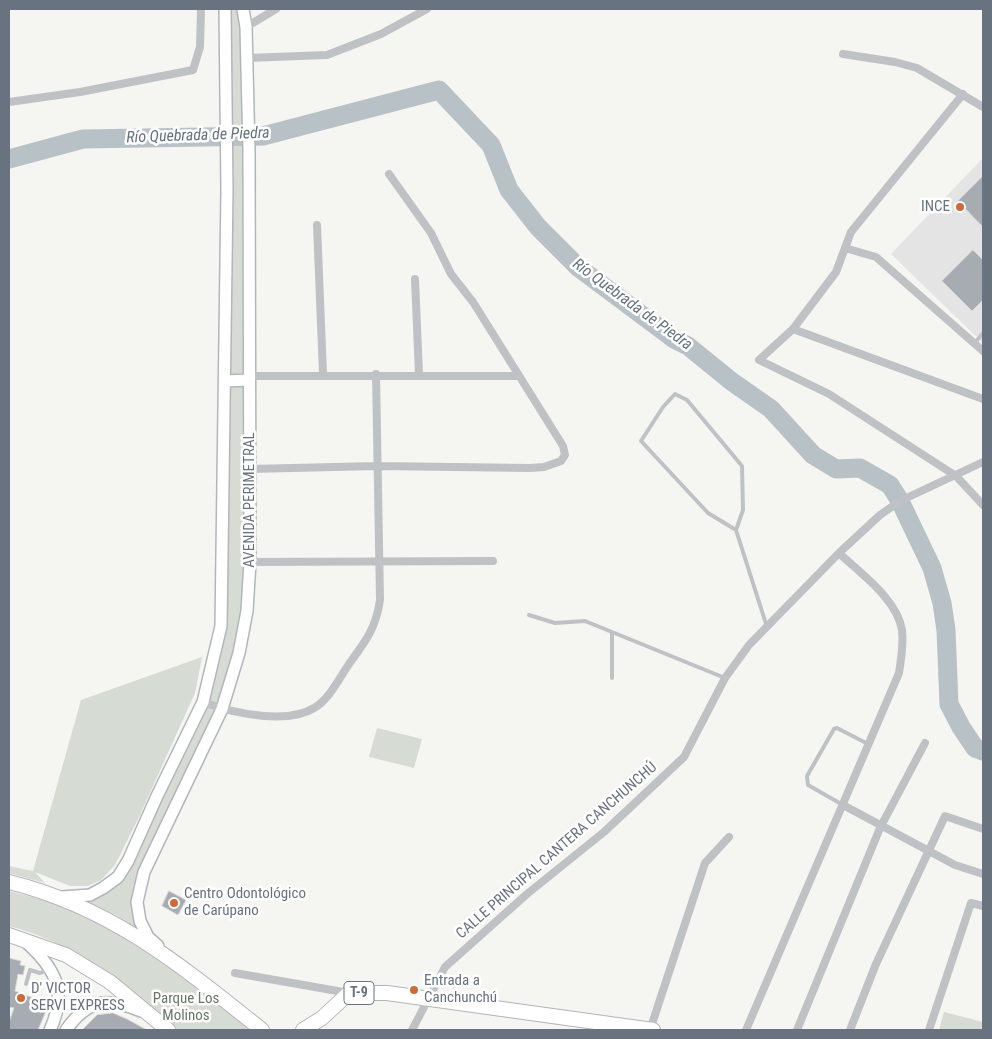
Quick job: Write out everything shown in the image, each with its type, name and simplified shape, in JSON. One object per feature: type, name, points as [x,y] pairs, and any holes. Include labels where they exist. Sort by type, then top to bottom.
[{"type":"highway","points":[[9,882],[62,897],[116,923],[170,958],[262,1030]]},
{"type":"highway","points":[[9,935],[66,955],[110,982],[168,1030]]},
{"type":"highway","name":"T-9","points":[[303,1030],[322,1018],[349,994],[387,993],[652,1030]]},
{"type":"main road","name":"AVENIDA PERIMETRAL","points":[[62,897],[90,895],[118,877],[128,860],[203,702],[221,626],[225,381],[225,9]]},
{"type":"main road","name":"AVENIDA PERIMETRAL","points":[[170,958],[148,937],[140,921],[137,902],[144,872],[222,709],[239,653],[247,611],[250,562],[250,469],[246,27],[243,9]]},
{"type":"main road","points":[[225,381],[249,378]]},
{"type":"main road","points":[[24,940],[37,952],[56,979],[59,1002],[50,1030]]},
{"type":"main road","points":[[66,1030],[74,1019],[92,1004],[111,1002],[151,1015]]},
{"type":"street","points":[[9,102],[80,92],[193,70],[200,48],[201,9]]},
{"type":"street","points":[[246,27],[276,9]]},
{"type":"street","points":[[246,58],[327,55],[382,34],[427,9]]},
{"type":"street","points":[[843,54],[917,68],[983,107]]},
{"type":"street","points":[[963,94],[851,232],[836,272],[793,329],[760,360],[829,394],[956,476],[983,505]]},
{"type":"street","points":[[250,469],[377,466],[530,468],[544,467],[561,461],[565,455],[563,446],[473,302],[451,274],[431,233],[389,174]]},
{"type":"street","points":[[317,225],[323,374]]},
{"type":"street","points":[[845,248],[876,257],[983,351]]},
{"type":"street","points":[[414,279],[419,374]]},
{"type":"street","points":[[793,329],[983,399]]},
{"type":"street","points":[[249,378],[323,374],[519,376]]},
{"type":"street","points":[[203,702],[222,709],[281,717],[299,715],[316,708],[373,631],[380,600],[376,374]]},
{"type":"street","name":"CALLE PRINCIPAL CANTERA CANCHUNCHÚ","points":[[412,1030],[445,967],[527,894],[604,832],[684,757],[725,678],[749,645],[839,553],[880,515],[900,501],[983,462]]},
{"type":"street","points":[[746,1030],[899,673],[902,630],[896,612],[881,594],[839,553]]},
{"type":"street","points":[[250,562],[493,561]]},
{"type":"street","points":[[797,1030],[882,825],[925,743]]},
{"type":"street","points":[[843,805],[955,864],[983,874]]},
{"type":"street","points":[[850,1030],[876,964],[945,816],[983,829]]},
{"type":"street","points":[[652,1030],[706,863],[729,837]]},
{"type":"street","points":[[929,1030],[971,903],[983,906]]},
{"type":"street","points":[[235,973],[349,994]]},
{"type":"lane","points":[[974,344],[983,333]]},
{"type":"lane","points":[[736,530],[708,513],[641,441],[675,394],[687,400],[742,466],[743,510],[736,530],[767,627]]},
{"type":"lane","points":[[529,615],[555,622],[585,621],[725,678]]},
{"type":"lane","points":[[612,632],[612,678]]},
{"type":"lane","points":[[843,805],[808,785],[807,776],[834,729],[837,728],[869,744]]},
{"type":"lane","points":[[26,984],[30,970],[40,973],[50,969]]},
{"type":"shaded area","name":"INCE","points":[[982,159],[983,161],[983,343],[891,254]]},
{"type":"green space","points":[[232,9],[240,9],[243,27],[250,571],[239,653],[137,902],[148,937],[116,915],[82,901],[98,897],[116,885],[203,702],[221,626],[226,56],[231,32]]},
{"type":"green space","points":[[202,657],[195,693],[140,815],[115,865],[101,880],[88,886],[70,886],[35,872],[45,883],[9,873],[9,866],[33,871],[81,700]]},
{"type":"green space","points":[[377,728],[422,739],[414,768],[369,757]]},
{"type":"green space","name":"Parque Los Molinos","points":[[9,891],[58,904],[145,947],[250,1030],[177,1030],[140,997],[78,955],[56,943],[9,926]]},
{"type":"green space","points":[[944,1012],[983,1022],[981,1030],[939,1030]]},
{"type":"building","points":[[983,176],[983,227],[958,201]]},
{"type":"building","points":[[973,250],[983,260],[983,300],[972,311],[942,281]]},
{"type":"building","name":"Centro Odontológico de Carúpano","points":[[169,891],[186,900],[178,915],[162,906]]},
{"type":"building","points":[[9,958],[21,961],[20,965],[25,966],[23,975],[18,974],[15,991],[49,1004],[38,1030],[9,1030],[9,1022],[14,1008],[9,1007]]},
{"type":"building","points":[[113,1013],[147,1030],[82,1030],[97,1015]]},
{"type":"waterway","name":"Río Quebrada de Piedra","points":[[9,159],[83,139],[263,136],[439,90],[491,145],[509,190],[538,227],[579,268],[674,339],[688,346],[731,381],[771,409],[813,455],[836,469],[860,468],[890,485],[900,501],[932,568],[942,603],[946,630],[949,704],[975,748],[983,751]]},
{"type":"place","name":"INCE","points":[[960,207]]},
{"type":"place","name":"Centro Odontológico de Carúpano","points":[[174,903]]},
{"type":"place","name":"Entrada a Canchunchú","points":[[414,990]]},
{"type":"place","name":"D' VICTOR SERVI EXPRESS","points":[[21,998]]}]
